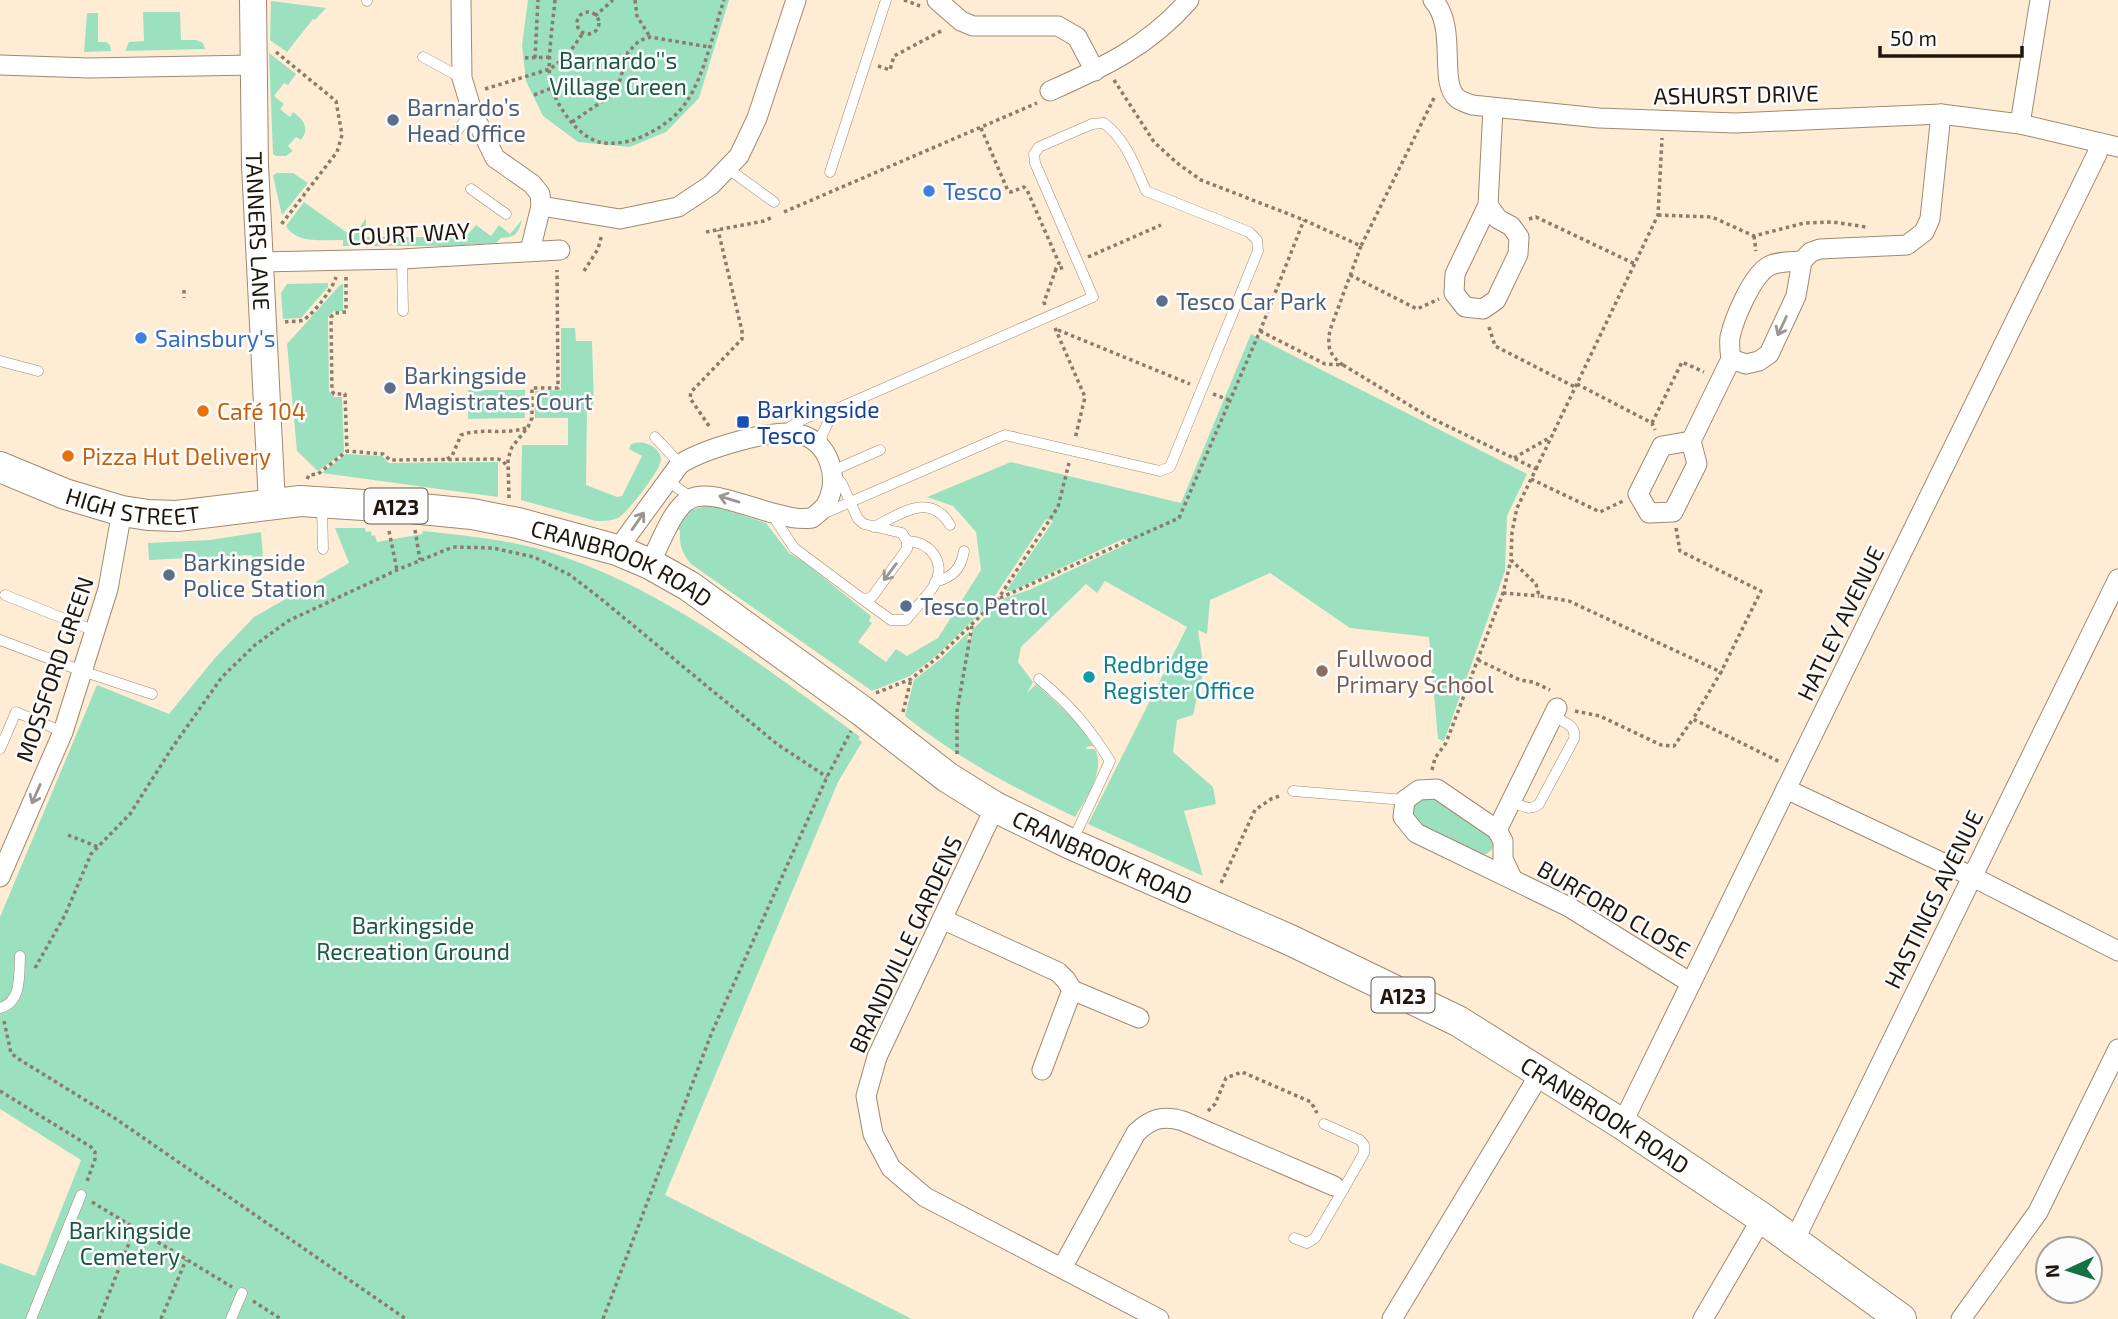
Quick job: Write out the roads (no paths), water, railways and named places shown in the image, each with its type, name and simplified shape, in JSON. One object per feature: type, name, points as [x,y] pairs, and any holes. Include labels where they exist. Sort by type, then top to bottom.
[{"type":"main road","name":"HIGH STREET","points":[[0,467],[65,494],[122,511],[148,515],[177,516],[298,502]]},
{"type":"main road","name":"CRANBROOK ROAD","points":[[298,502],[385,505],[472,514],[518,523],[617,550],[650,564],[683,582],[857,721],[897,738],[962,787],[995,807],[1071,844],[1290,940],[1458,1021],[1622,1124],[1762,1218],[1901,1319]]},
{"type":"street","name":"TANNERS LANE","points":[[253,0],[263,322],[298,502]]},
{"type":"street","points":[[461,0],[467,94],[491,162],[532,184],[540,194],[541,206],[530,251]]},
{"type":"street","points":[[541,206],[620,219],[678,207],[711,185],[738,156],[757,118],[796,0]]},
{"type":"street","points":[[937,0],[961,21],[985,27],[1058,26],[1077,37],[1100,69]]},
{"type":"street","points":[[1050,92],[1100,69],[1144,43],[1189,0]]},
{"type":"street","name":"ASHURST DRIVE","points":[[1433,0],[1446,24],[1450,88],[1456,97],[1472,105],[1599,118],[1735,122],[1941,114],[2020,124],[2109,145]]},
{"type":"street","points":[[2020,124],[2040,0]]},
{"type":"street","points":[[0,65],[89,68],[253,65]]},
{"type":"street","points":[[1488,205],[1498,219],[1511,226],[1519,237],[1518,254],[1496,300],[1482,309],[1465,307],[1454,293],[1455,274],[1488,205],[1493,108]]},
{"type":"street","points":[[1731,359],[1746,364],[1769,355],[1796,296],[1802,261],[1811,252],[1820,249],[1907,244],[1924,232],[1930,219],[1941,114]]},
{"type":"street","name":"HATLEY AVENUE","points":[[1622,1124],[2097,154],[2109,145]]},
{"type":"street","name":"COURT WAY","points":[[260,258],[402,260],[559,250]]},
{"type":"street","points":[[1691,441],[1662,446],[1638,494],[1649,513],[1673,512],[1697,464],[1691,441],[1731,359],[1731,334],[1751,285],[1759,273],[1771,265],[1802,261]]},
{"type":"street","points":[[617,550],[680,464],[712,448],[781,433],[810,438],[821,446],[832,471],[832,489],[826,506],[812,519],[791,518],[714,495],[699,494],[690,497],[670,520],[650,564]]},
{"type":"street","name":"MOSSFORD GREEN","points":[[0,877],[63,732],[108,589],[122,511]]},
{"type":"street","name":"HASTINGS AVENUE","points":[[1794,1241],[2118,579]]},
{"type":"street","points":[[1405,800],[1419,790],[1437,789],[1497,830],[1555,712]]},
{"type":"street","points":[[1786,789],[1971,876],[2118,951]]},
{"type":"street","name":"BURFORD CLOSE","points":[[1405,800],[1403,817],[1416,833],[1569,906],[1691,983]]},
{"type":"street","name":"BRANDVILLE GARDENS","points":[[995,807],[877,1057],[866,1096],[873,1134],[891,1168],[925,1196],[1159,1319]]},
{"type":"street","name":"BURFORD CLOSE","points":[[1497,830],[1503,841],[1503,859],[1513,878]]},
{"type":"street","points":[[942,919],[1058,972],[1072,990],[1139,1018]]},
{"type":"street","points":[[1042,1070],[1072,990]]},
{"type":"street","points":[[1961,1319],[2038,1212],[2118,1049]]},
{"type":"street","points":[[1392,1319],[1541,1072]]},
{"type":"street","points":[[1062,1268],[1136,1133],[1146,1123],[1160,1118],[1172,1118],[1316,1169],[1339,1188]]},
{"type":"street","points":[[1703,1319],[1762,1218]]},
{"type":"lane","points":[[830,172],[886,0]]},
{"type":"lane","points":[[423,57],[467,94],[450,139]]},
{"type":"lane","points":[[781,433],[793,424],[834,410],[1093,297],[1034,163],[1034,154],[1039,147],[1093,124],[1104,123],[1114,130],[1126,146],[1146,191],[1249,232],[1257,240],[1258,251],[1170,467],[1166,470],[1160,471],[1004,435],[812,519]]},
{"type":"lane","points":[[727,168],[774,202]]},
{"type":"lane","points":[[471,189],[506,214]]},
{"type":"lane","points":[[402,260],[403,311]]},
{"type":"lane","points":[[0,362],[37,370]]},
{"type":"lane","points":[[821,446],[822,435],[834,410]]},
{"type":"lane","points":[[655,437],[680,464]]},
{"type":"lane","points":[[861,598],[872,597],[907,549],[907,541],[902,534],[864,524],[858,519],[842,484],[832,471],[880,450]]},
{"type":"lane","points":[[667,480],[690,497]]},
{"type":"lane","points":[[298,502],[323,549]]},
{"type":"lane","points":[[874,527],[913,508],[924,507],[934,509],[947,519],[950,525]]},
{"type":"lane","points":[[771,512],[793,548],[891,620],[906,620],[935,582],[939,563],[931,548],[919,541],[907,541]]},
{"type":"lane","points":[[935,582],[956,572],[962,563],[964,551]]},
{"type":"lane","points":[[5,595],[96,631]]},
{"type":"lane","points":[[0,640],[152,694]]},
{"type":"lane","points":[[1039,679],[1088,727],[1110,761],[1071,844]]},
{"type":"lane","points":[[0,749],[16,712],[63,732]]},
{"type":"lane","points":[[1511,801],[1527,808],[1539,804],[1574,739],[1576,732],[1573,727],[1555,712]]},
{"type":"lane","points":[[1293,792],[1405,800]]},
{"type":"lane","points":[[1,1008],[13,1001],[18,987],[20,956]]},
{"type":"lane","points":[[1294,1238],[1307,1243],[1315,1238],[1339,1188],[1364,1153],[1364,1145],[1360,1140],[1324,1124]]},
{"type":"lane","points":[[31,1319],[81,1195]]},
{"type":"lane","points":[[231,1319],[242,1293]]},
{"type":"place","name":"Barnardo’s Head Office","points":[[393,120]]},
{"type":"place","name":"Tesco","points":[[929,191]]},
{"type":"place","name":"Tesco Car Park","points":[[1162,301]]},
{"type":"place","name":"Sainsbury's","points":[[141,338]]},
{"type":"place","name":"Barkingside Magistrates Court","points":[[390,388]]},
{"type":"place","name":"Café 104","points":[[203,411]]},
{"type":"place","name":"Barkingside Tesco","points":[[743,422]]},
{"type":"place","name":"Pizza Hut Delivery","points":[[68,456]]},
{"type":"place","name":"Barkingside Police Station","points":[[169,575]]},
{"type":"place","name":"Tesco Petrol","points":[[906,606]]},
{"type":"place","name":"Fullwood Primary School","points":[[1322,671]]},
{"type":"place","name":"Redbridge Register Office","points":[[1089,677]]},
{"type":"park label","name":"Barnardo''s Village Green","points":[[618,73]]},
{"type":"park label","name":"Barkingside Recreation Ground","points":[[413,938]]},
{"type":"park label","name":"Barkingside Cemetery","points":[[130,1243]]}]
